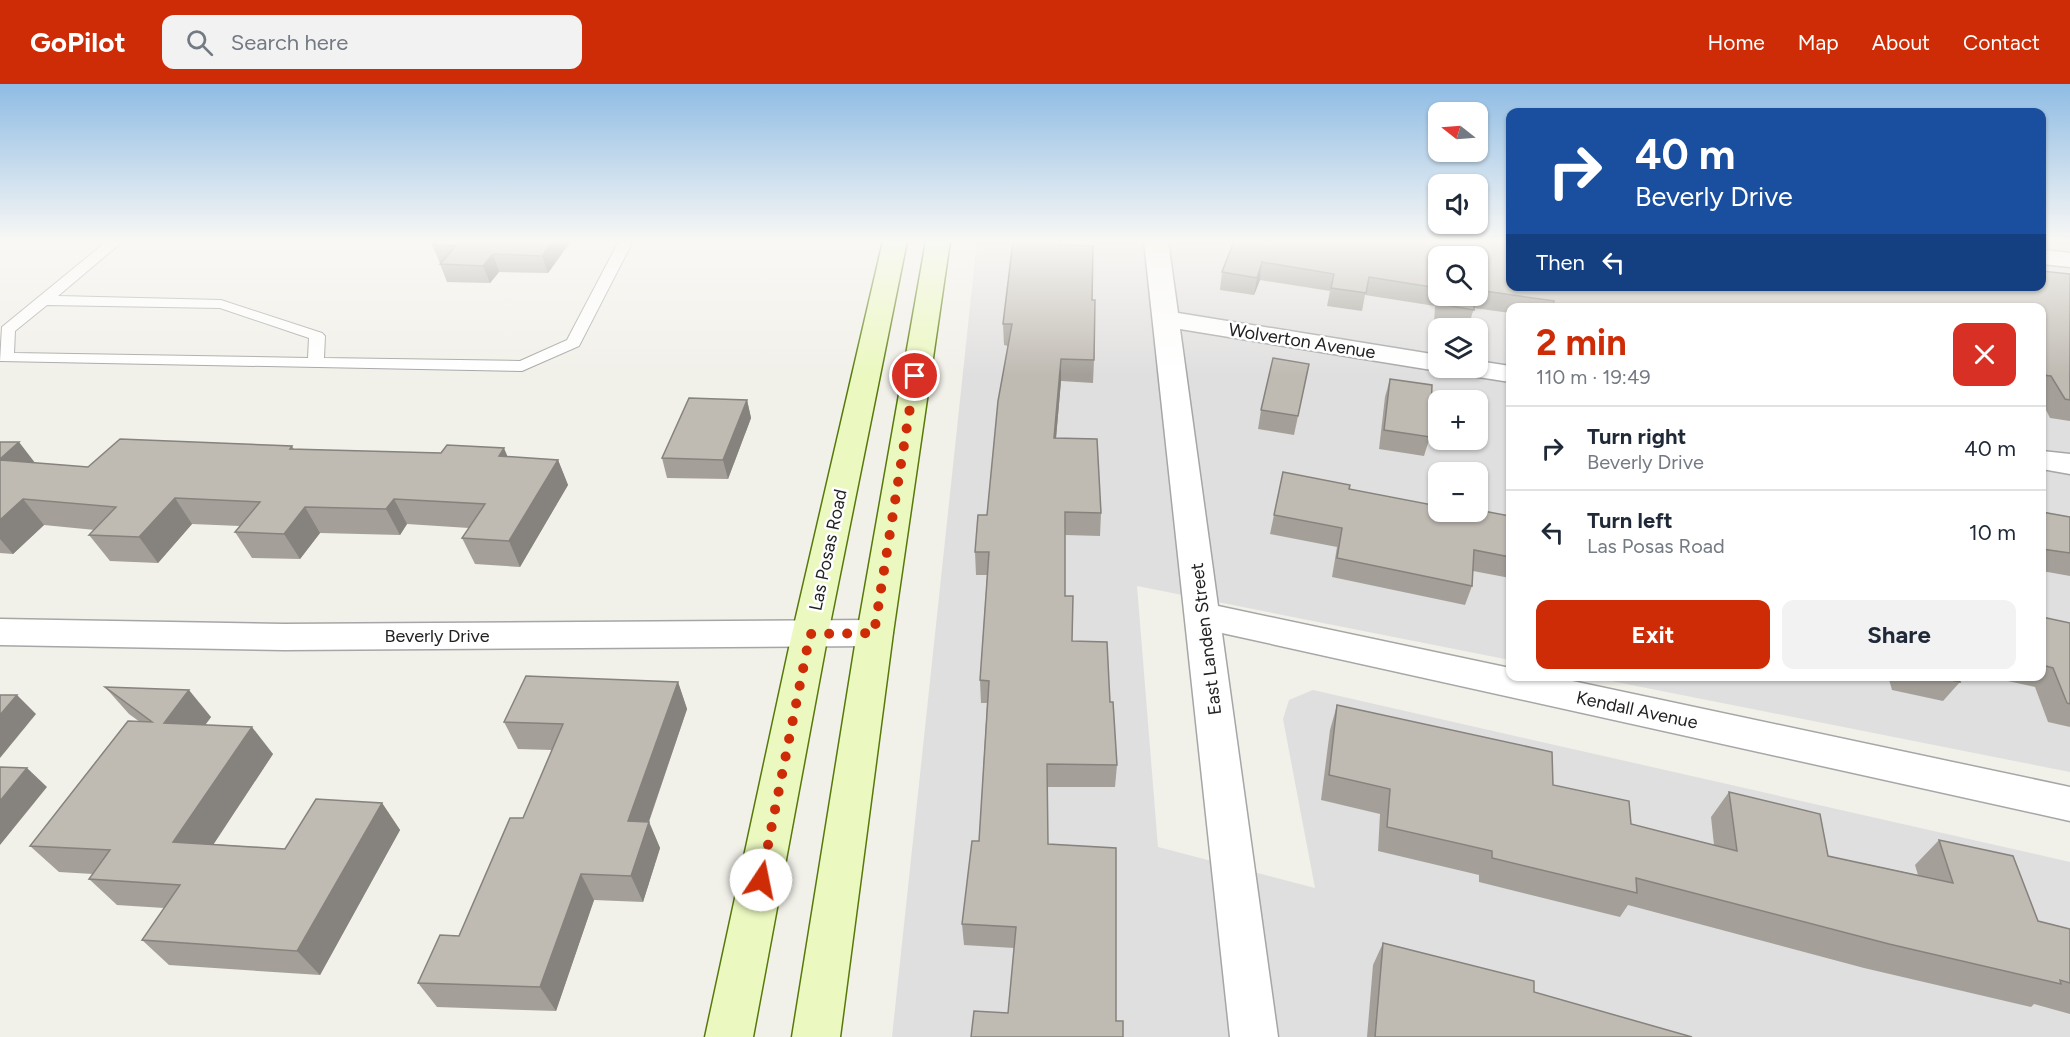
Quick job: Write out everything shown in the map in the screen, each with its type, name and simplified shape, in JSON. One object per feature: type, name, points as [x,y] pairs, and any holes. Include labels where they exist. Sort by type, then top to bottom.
[{"type":"main road","name":"Las Posas Road","points":[[729,1037],[810,634],[885,285]]},
{"type":"main road","points":[[816,1037],[874,633],[931,285]]},
{"type":"street","name":"East Landen Street","points":[[1162,285],[1254,1037]]},
{"type":"street","name":"Wolverton Avenue","points":[[1166,319],[1428,361]]},
{"type":"street","points":[[1488,371],[1506,373]]},
{"type":"street","points":[[2046,461],[2070,464]]},
{"type":"street","name":"Kendall Avenue","points":[[1204,616],[2070,804]]},
{"type":"street","name":"Beverly Drive","points":[[0,632],[284,637],[874,633]]},
{"type":"lane","points":[[62,285],[7,330],[6,358],[522,366],[573,343],[603,285]]},
{"type":"lane","points":[[45,300],[221,304],[317,336],[316,363]]},
{"type":"shaded area","points":[[972,285],[1428,285],[1428,306],[1488,306],[1488,285],[1506,285],[1506,291],[2046,291],[2046,285],[2070,285],[2070,772],[1611,681],[2046,681],[2046,303],[1506,303],[1506,659],[1137,586],[1158,847],[1315,888],[1283,719],[1289,700],[1313,690],[2070,862],[2070,1037],[892,1037]]},
{"type":"building","points":[[1008,285],[1092,285],[1092,300],[1095,300],[1094,360],[1061,359],[1054,438],[1097,439],[1101,513],[1065,512],[1065,596],[1073,596],[1072,641],[1107,642],[1110,702],[1113,702],[1117,765],[1047,764],[1048,844],[1116,848],[1116,1021],[1123,1021],[1123,1037],[971,1037],[974,1011],[1008,1013],[1016,927],[962,924],[972,841],[979,841],[989,681],[980,680],[989,552],[975,552],[978,515],[987,515],[998,401],[1012,324],[1003,324]]},
{"type":"building","points":[[1332,285],[1367,285],[1366,293],[1331,288]]},
{"type":"building","points":[[1488,285],[1506,285],[1506,291],[2046,291],[2046,285],[2070,285],[2070,400],[2065,399],[2051,376],[2046,375],[2046,303],[1554,303],[1554,301],[1488,291]]},
{"type":"building","points":[[1451,306],[1474,306],[1474,310]]},
{"type":"building","points":[[1273,358],[1309,364],[1298,416],[1261,410]]},
{"type":"building","points":[[1390,379],[1432,385],[1432,390],[1428,390],[1428,437],[1384,430]]},
{"type":"building","points":[[689,398],[747,400],[723,460],[662,458]]},
{"type":"building","points":[[120,439],[292,446],[290,449],[441,453],[447,445],[504,448],[499,456],[558,460],[509,541],[462,538],[485,504],[394,499],[386,509],[305,507],[284,534],[235,532],[260,502],[175,498],[139,537],[89,535],[116,507],[23,499],[0,520],[0,460],[88,467]]},
{"type":"building","points":[[0,442],[19,442],[0,459]]},
{"type":"building","points":[[1283,472],[1350,485],[1349,489],[1428,504],[1428,522],[1488,522],[1488,512],[1506,515],[1506,556],[1474,550],[1472,586],[1337,558],[1342,528],[1274,515]]},
{"type":"building","points":[[2046,513],[2070,517],[2070,553],[2046,550]]},
{"type":"building","points":[[2046,618],[2070,623],[2070,704],[2067,703],[2053,668],[2046,666]]},
{"type":"building","points":[[526,676],[678,682],[628,821],[649,822],[631,876],[581,874],[540,987],[418,983],[440,935],[459,936],[510,818],[523,818],[563,724],[504,722]]},
{"type":"building","points":[[105,687],[189,690],[164,723],[252,727],[173,842],[285,849],[316,799],[382,803],[297,951],[142,940],[180,885],[89,879],[110,850],[30,846],[128,721],[152,722]]},
{"type":"building","points":[[0,695],[17,695],[0,715]]},
{"type":"building","points":[[1337,705],[1552,752],[1553,785],[1629,801],[1631,824],[1737,851],[1729,792],[1820,814],[1828,856],[1953,883],[1939,840],[2013,856],[2038,921],[2070,929],[2070,983],[2060,980],[2061,984],[1889,944],[1636,878],[1637,893],[1492,858],[1492,851],[1387,827],[1390,789],[1329,775]]},
{"type":"building","points":[[0,767],[27,768],[0,801]]},
{"type":"building","points":[[1383,943],[1534,981],[1534,992],[1692,1037],[1375,1037]]},
{"type":"route","points":[[761,880],[810,634],[874,633],[915,376]]}]
